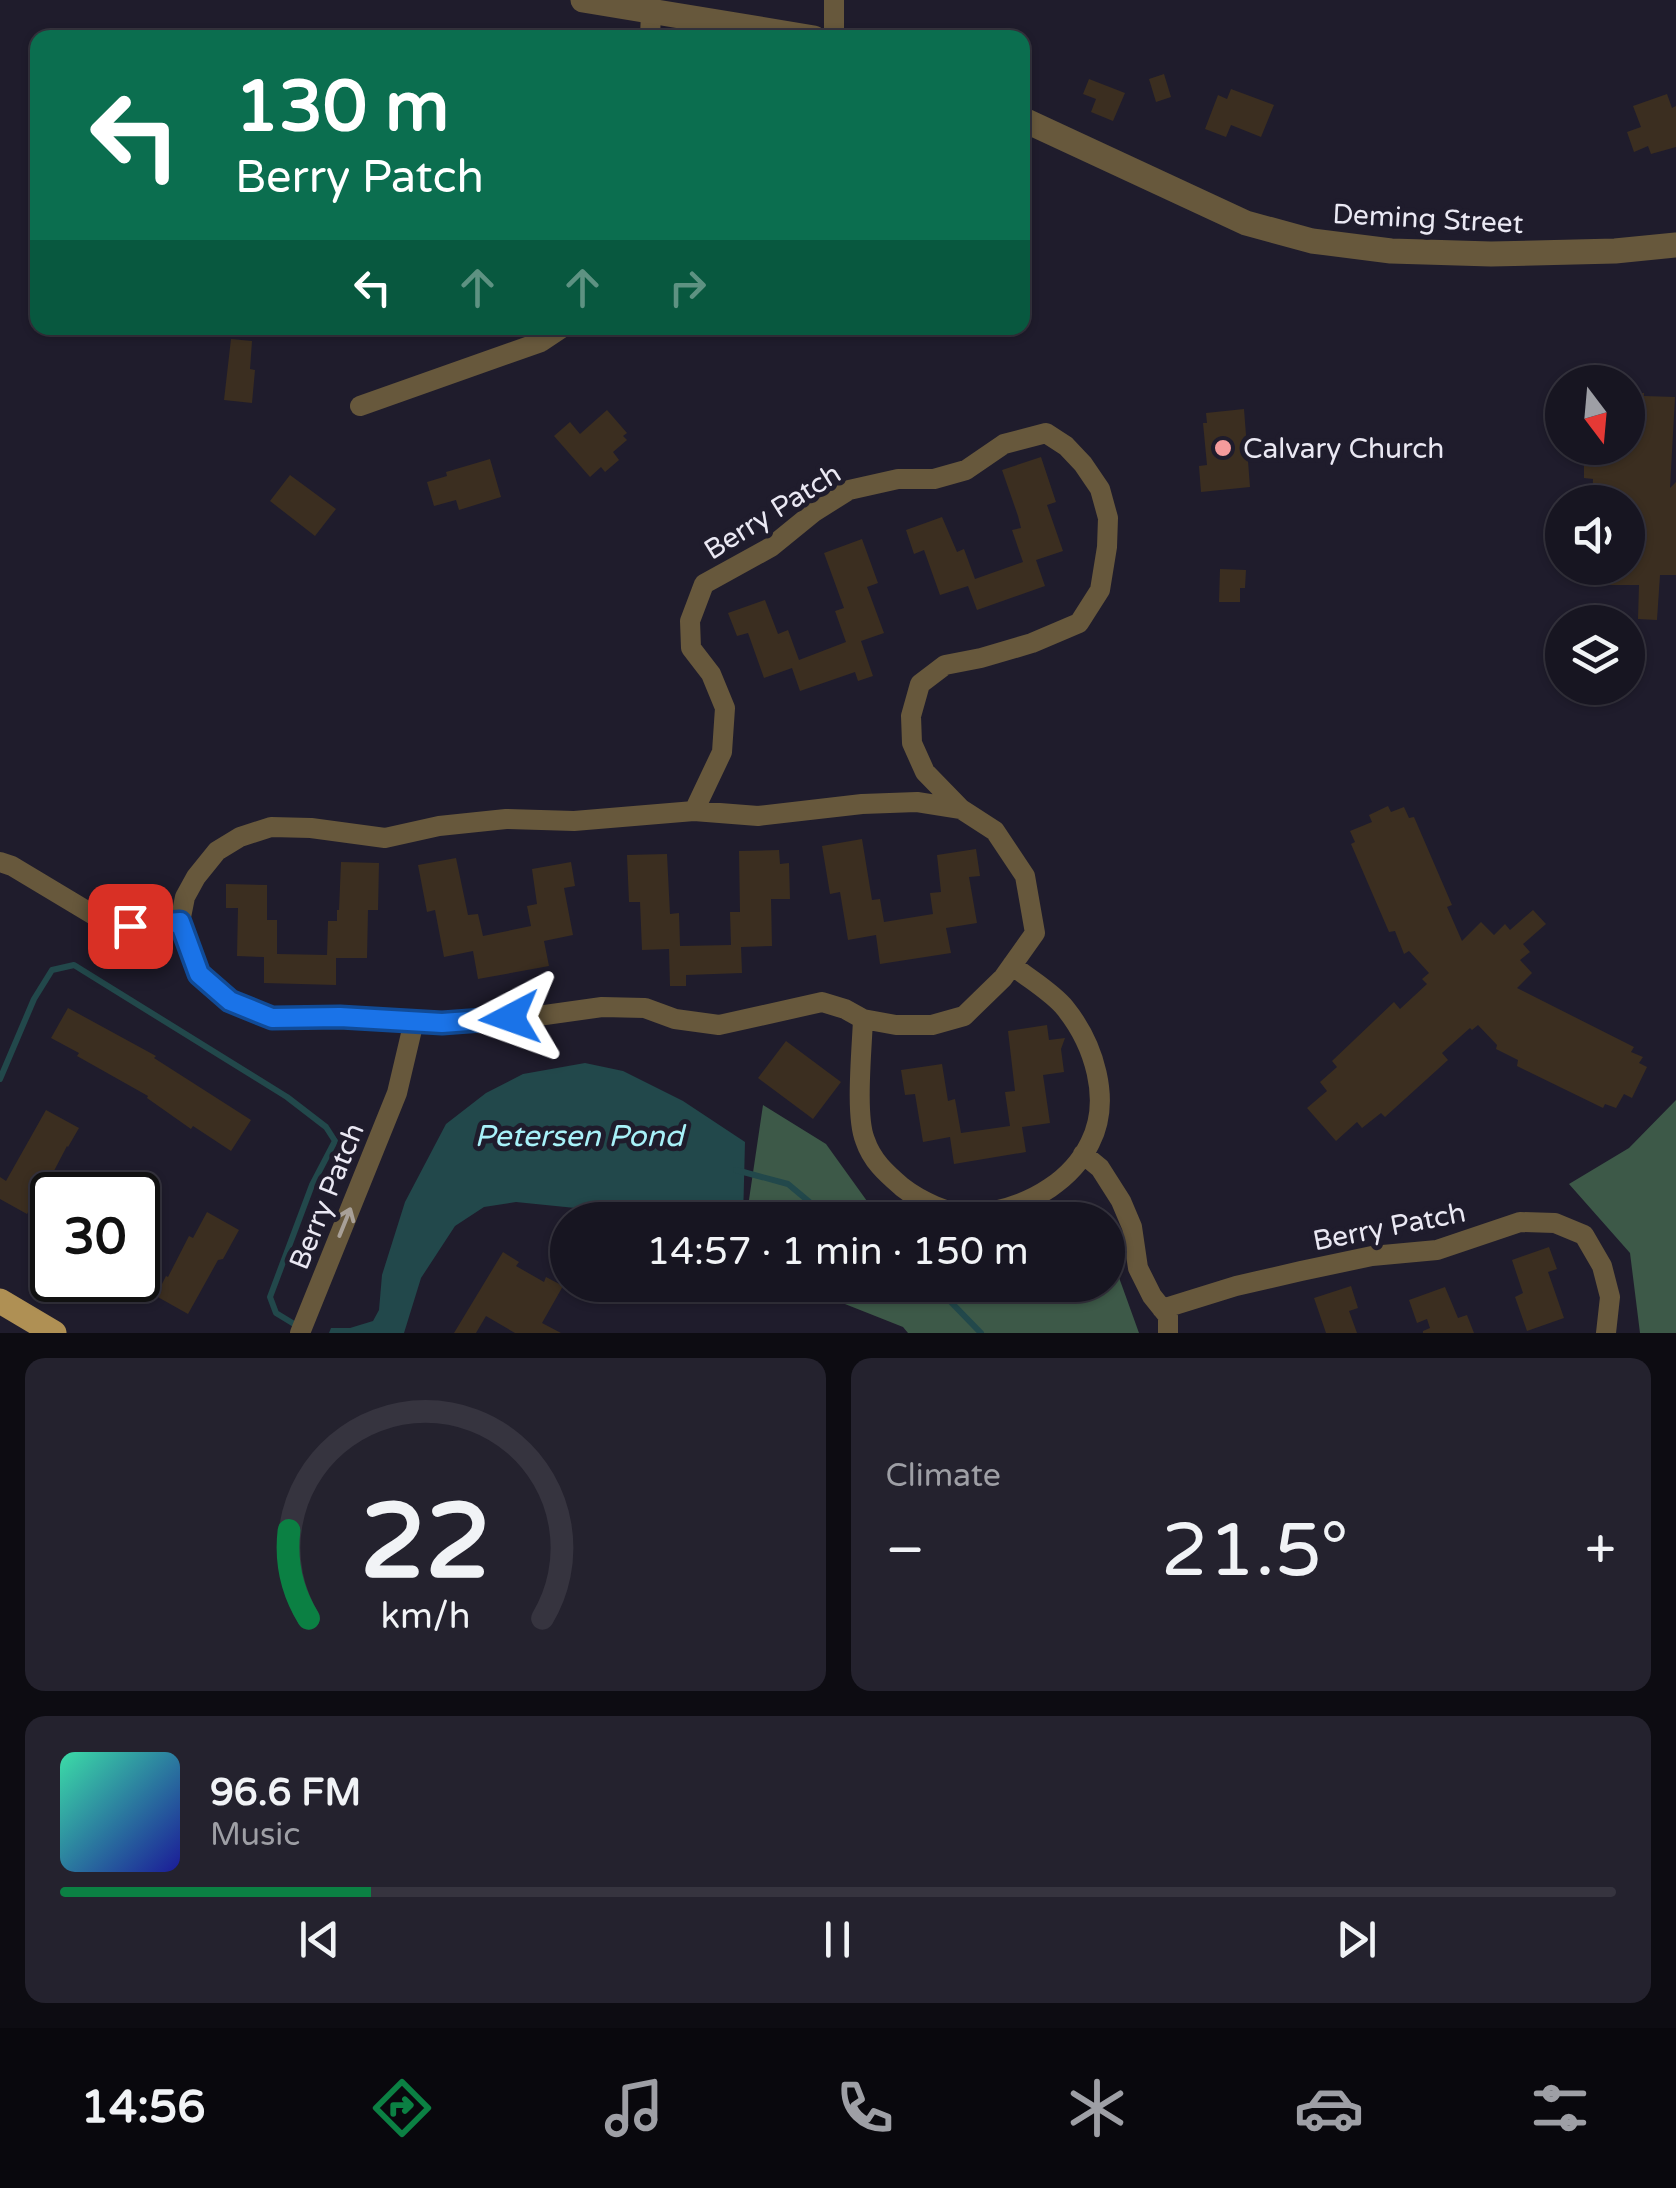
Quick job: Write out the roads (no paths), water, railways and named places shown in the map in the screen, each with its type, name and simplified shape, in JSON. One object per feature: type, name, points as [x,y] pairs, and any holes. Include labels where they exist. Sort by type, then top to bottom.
[{"type":"main road","points":[[0,1301],[54,1333]]},
{"type":"street","points":[[582,0],[651,24],[721,30]]},
{"type":"street","points":[[834,0],[834,30]]},
{"type":"street","name":"Deming Street","points":[[1030,123],[1246,222],[1312,241],[1391,251],[1491,254],[1615,252],[1676,245]]},
{"type":"street","points":[[360,406],[552,335]]},
{"type":"street","name":"Berry Patch","points":[[180,922],[199,974],[230,1001],[272,1018],[442,1023],[545,1016],[602,1007],[645,1008],[674,1019],[719,1025],[822,1002],[863,1019],[896,1025],[932,1026],[964,1016],[1003,978],[1035,933],[1025,876],[995,832],[961,809],[925,772],[912,743],[911,716],[920,684],[944,665],[1032,644],[1079,624],[1100,590],[1108,518],[1100,490],[1084,464],[1046,433],[1004,444],[966,470],[934,479],[898,480],[849,490],[771,547],[704,584],[690,621],[691,648],[711,674],[724,708],[722,752],[694,812]]},
{"type":"street","points":[[0,862],[102,920],[130,926],[180,922],[185,897],[218,851],[240,837],[271,827],[386,838],[439,826],[506,819],[574,821],[694,812],[758,816],[917,802],[961,809]]},
{"type":"street","points":[[863,1019],[863,1136],[873,1160],[912,1194],[937,1207],[973,1216],[1007,1208],[1040,1194],[1073,1170],[1092,1141],[1100,1110],[1098,1076],[1083,1035],[1064,1006],[1012,965]]},
{"type":"street","name":"Berry Patch","points":[[300,1333],[397,1093],[414,1021]]},
{"type":"street","points":[[1083,1154],[1100,1168],[1120,1201],[1132,1227],[1138,1268],[1168,1316],[1168,1333]]},
{"type":"street","name":"Berry Patch","points":[[1162,1308],[1236,1286],[1372,1256],[1437,1250],[1520,1222],[1555,1223],[1584,1235],[1602,1266],[1610,1297],[1606,1333]]},
{"type":"water","name":"Petersen Pond","points":[[585,1063],[623,1071],[683,1101],[745,1142],[743,1202],[614,1200],[550,1202],[550,1205],[516,1202],[484,1207],[455,1226],[421,1278],[404,1333],[329,1333],[331,1328],[350,1328],[373,1321],[379,1310],[382,1275],[405,1202],[446,1124],[486,1093],[523,1074]]},
{"type":"waterway","points":[[0,1079],[34,999],[52,970],[74,965],[287,1097],[326,1127],[335,1141],[312,1185],[270,1297],[276,1313],[299,1327]]},
{"type":"waterway","points":[[736,1170],[788,1184],[810,1202]]},
{"type":"waterway","points":[[951,1302],[981,1333]]},
{"type":"place","name":"Calvary Church","points":[[1223,448]]}]
